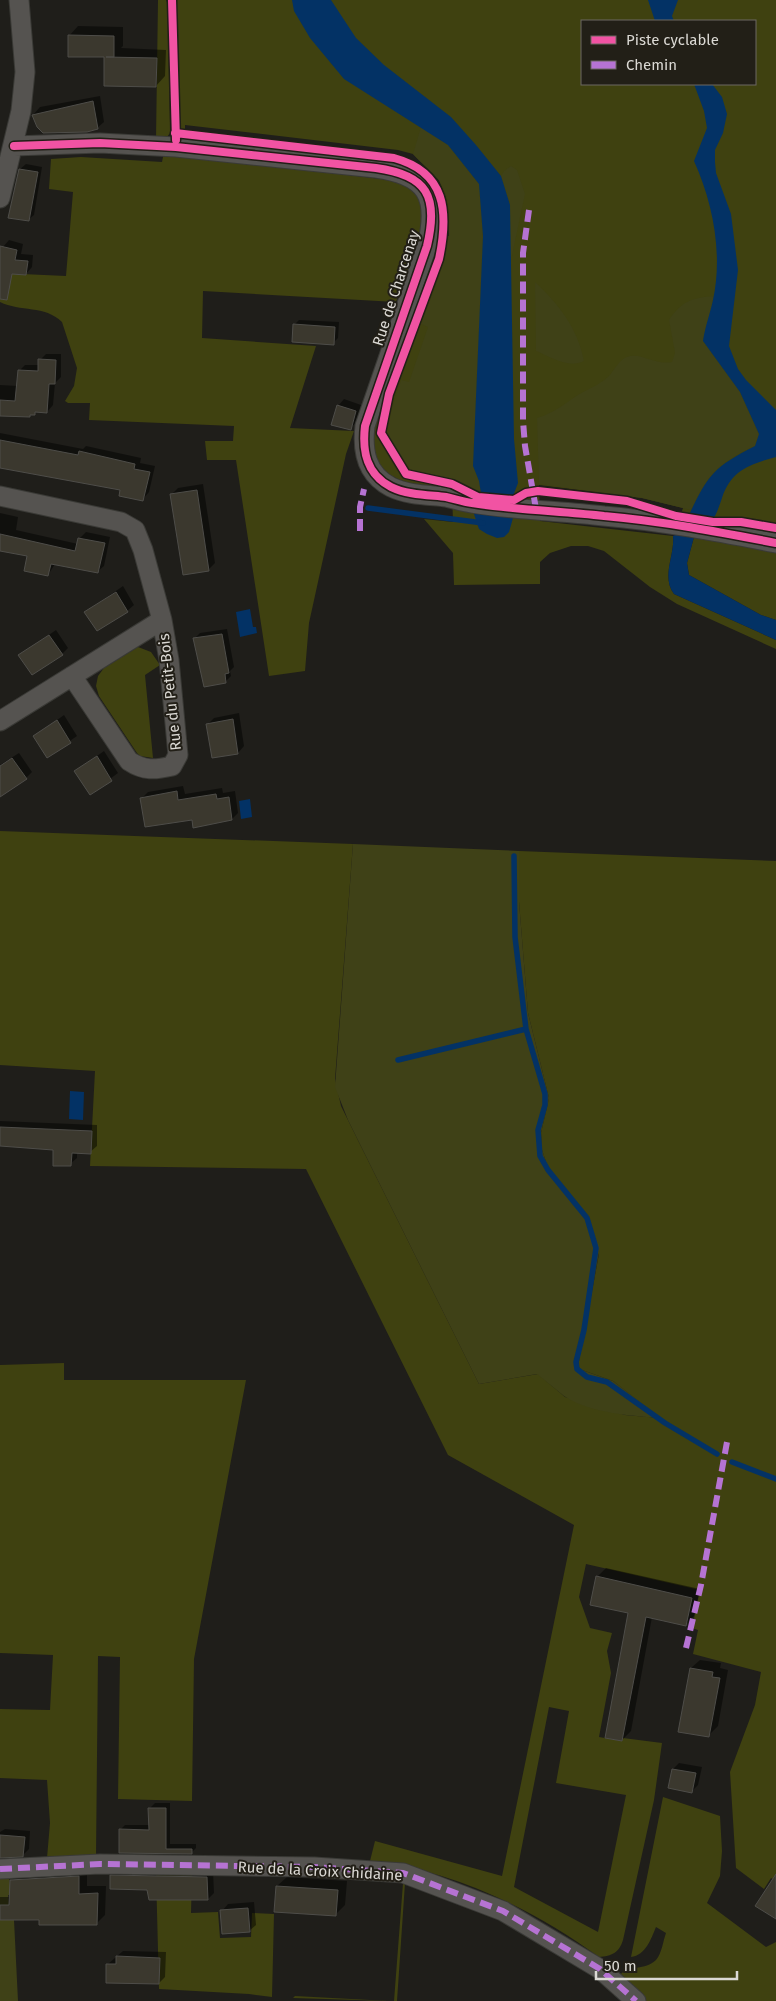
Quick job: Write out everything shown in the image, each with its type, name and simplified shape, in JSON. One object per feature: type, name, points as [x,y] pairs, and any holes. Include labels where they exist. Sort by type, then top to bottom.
[{"type":"street","points":[[0,198],[14,146],[26,72],[19,0]]},
{"type":"street","name":"Rue de Charcenay","points":[[14,146],[100,143],[176,147],[376,168],[400,172],[416,180],[426,194],[432,222],[430,233],[365,426],[364,456],[370,468],[392,487],[472,503],[672,524],[776,543]]},
{"type":"street","name":"Rue du Petit-Bois","points":[[0,496],[121,522],[135,530],[143,550],[162,620],[169,660],[178,755],[172,766],[156,770],[140,768],[128,761],[72,676]]},
{"type":"street","points":[[0,721],[162,620]]},
{"type":"street","name":"Rue de la Croix Chidaine","points":[[0,1869],[100,1864],[314,1867],[403,1873],[503,1911],[600,1969],[636,2001]]},
{"type":"shaded area","points":[[158,0],[166,0],[168,5],[170,133],[167,137],[156,139]]},
{"type":"shaded area","points":[[175,0],[776,0],[776,535],[707,526],[733,523],[715,519],[695,525],[679,520],[683,508],[642,498],[539,485],[540,521],[673,536],[668,573],[670,587],[674,594],[776,640],[776,649],[677,604],[650,587],[604,551],[588,546],[571,546],[550,553],[540,562],[540,584],[454,585],[453,553],[424,519],[453,522],[452,491],[411,484],[391,475],[377,461],[369,435],[438,236],[449,236],[446,198],[439,180],[413,154],[398,150],[185,125],[185,132],[180,132]]},
{"type":"shaded area","points":[[164,152],[405,182],[422,197],[424,226],[396,302],[203,291],[202,338],[316,346],[290,428],[354,431],[346,454],[309,623],[305,671],[269,676],[236,460],[207,460],[205,441],[233,441],[234,426],[89,420],[90,403],[68,403],[65,401],[74,386],[77,368],[62,322],[48,313],[0,302],[0,273],[66,276],[73,192],[49,189],[51,159],[81,157],[162,162]]},
{"type":"shaded area","points":[[694,537],[776,551],[776,620],[761,615],[689,575],[687,563]]},
{"type":"shaded area","points":[[138,647],[151,652],[160,665],[145,675],[153,758],[140,756],[137,753],[99,696],[96,686],[98,676],[104,668]]},
{"type":"shaded area","points":[[0,831],[353,844],[335,1079],[341,1106],[479,1384],[538,1374],[565,1397],[625,1415],[660,1418],[613,1381],[582,1370],[578,1366],[599,1254],[587,1218],[547,1165],[542,1150],[541,1133],[549,1098],[528,1013],[519,902],[519,851],[776,861],[776,1881],[771,1878],[764,1889],[736,1868],[730,1772],[755,1705],[761,1672],[693,1654],[698,1630],[692,1628],[700,1590],[586,1564],[579,1597],[590,1628],[612,1633],[607,1651],[611,1673],[599,1737],[622,1741],[623,1738],[662,1743],[654,1800],[623,1940],[617,1951],[608,1956],[599,1957],[547,1923],[491,1894],[432,1873],[370,1861],[375,1841],[502,1876],[574,1525],[448,1455],[306,1169],[90,1166],[95,1071],[0,1065]],"holes":[[[549,1707],[569,1711],[556,1783],[626,1795],[598,1932],[514,1887]]]},
{"type":"shaded area","points":[[64,1363],[64,1380],[246,1380],[194,1659],[192,1801],[118,1799],[120,1657],[98,1656],[96,1857],[47,1858],[50,1823],[47,1780],[0,1778],[0,1709],[50,1710],[53,1655],[0,1653],[0,1365]]},
{"type":"shaded area","points":[[663,1797],[720,1816],[722,1851],[720,1876],[707,1903],[766,1947],[776,1942],[776,2001],[644,2001],[619,1976],[627,1970],[647,1965],[656,1960],[666,1933],[656,1927],[644,1950],[631,1957]]},
{"type":"shaded area","points":[[156,1873],[192,1875],[191,1913],[218,1912],[220,1938],[251,1937],[252,1913],[274,1914],[272,1997],[159,1989]]},
{"type":"shaded area","points":[[403,1883],[405,1883],[397,2001],[394,2001]]},
{"type":"shaded area","points":[[295,1996],[389,2001],[293,1998]]},
{"type":"green space","points":[[421,127],[448,145],[479,184],[483,236],[473,466],[481,493],[452,480],[407,470],[394,449],[389,434],[390,418],[401,380],[409,382],[428,327],[421,324],[446,254],[449,235],[450,216],[447,199],[440,182],[413,154]]},
{"type":"green space","points":[[511,166],[517,170],[525,194],[510,265],[510,205],[501,176]]},
{"type":"green space","points":[[535,282],[552,299],[566,318],[577,338],[584,361],[572,364],[566,363],[536,351]]},
{"type":"green space","points":[[714,296],[703,341],[740,392],[759,435],[755,446],[732,458],[716,470],[691,510],[642,498],[539,484],[537,418],[554,411],[601,382],[626,357],[635,356],[666,363],[672,362],[675,353],[669,320],[678,309],[693,299]]},
{"type":"green space","points":[[353,844],[519,851],[519,902],[528,1013],[549,1098],[541,1133],[542,1150],[547,1165],[587,1218],[600,1247],[578,1366],[582,1370],[613,1381],[661,1418],[611,1413],[574,1402],[537,1374],[479,1384],[348,1120],[335,1087]]},
{"type":"green space","points":[[0,1876],[9,1876],[11,1895],[8,1895],[9,1905],[0,1905]]},
{"type":"green space","points":[[0,1920],[14,1920],[18,2001],[0,2001]]},
{"type":"water","points":[[292,0],[331,0],[356,38],[384,65],[451,117],[501,176],[510,205],[514,439],[518,483],[513,496],[513,518],[509,532],[504,537],[497,538],[479,529],[474,514],[481,493],[473,466],[483,236],[479,184],[448,145],[344,79],[310,38],[294,11]]},
{"type":"water","points":[[648,0],[678,0],[672,16],[674,20],[655,20]]},
{"type":"water","points":[[694,85],[713,85],[722,97],[727,114],[723,133],[715,150],[715,162],[716,173],[731,214],[738,270],[729,346],[738,369],[746,380],[776,410],[776,457],[758,462],[736,475],[726,488],[713,520],[707,526],[685,523],[699,495],[711,476],[718,469],[728,461],[755,446],[759,434],[740,392],[703,341],[713,300],[717,265],[711,211],[694,161],[707,128],[704,111]]},
{"type":"water","points":[[680,533],[694,537],[687,563],[689,575],[761,615],[776,620],[776,640],[674,594],[670,587],[668,573],[673,536]]},
{"type":"water","points":[[250,609],[253,627],[256,627],[257,633],[240,637],[236,612]]},
{"type":"water","points":[[250,799],[252,817],[241,819],[239,801]]},
{"type":"water","points":[[70,1091],[84,1092],[83,1120],[69,1119]]},
{"type":"building","points":[[68,35],[114,36],[114,57],[106,57],[157,58],[156,87],[104,86],[104,57],[68,57]]},
{"type":"building","points":[[93,101],[98,129],[87,132],[43,133],[37,127],[32,115]]},
{"type":"building","points":[[19,169],[38,172],[29,221],[8,218]]},
{"type":"building","points":[[0,246],[17,250],[15,260],[28,261],[26,275],[12,274],[7,300],[0,299]]},
{"type":"building","points":[[293,324],[335,327],[334,345],[292,342]]},
{"type":"building","points":[[38,359],[56,360],[55,384],[49,384],[47,413],[35,412],[35,415],[30,415],[30,417],[0,416],[0,400],[15,401],[18,370],[38,371]]},
{"type":"building","points":[[337,405],[356,411],[351,430],[331,425]]},
{"type":"building","points":[[0,440],[78,455],[79,451],[135,464],[134,469],[150,472],[143,501],[119,496],[120,490],[0,468]]},
{"type":"building","points":[[197,490],[209,571],[183,575],[170,494]]},
{"type":"building","points":[[0,534],[75,551],[78,538],[105,543],[98,573],[51,564],[48,576],[24,571],[27,556],[0,551]]},
{"type":"building","points":[[116,592],[128,612],[97,631],[84,612]]},
{"type":"building","points":[[222,634],[229,673],[225,674],[226,683],[204,687],[193,638]]},
{"type":"building","points":[[49,635],[63,655],[32,675],[18,655]]},
{"type":"building","points":[[233,719],[238,754],[212,758],[206,724]]},
{"type":"building","points":[[57,720],[71,743],[47,758],[33,736]]},
{"type":"building","points":[[97,756],[112,781],[90,795],[74,771]]},
{"type":"building","points":[[12,758],[27,779],[0,797],[0,766]]},
{"type":"building","points":[[177,791],[178,800],[216,794],[217,799],[229,797],[232,820],[193,828],[192,820],[145,827],[140,798]]},
{"type":"building","points":[[0,1127],[92,1131],[91,1154],[72,1153],[71,1166],[53,1166],[53,1150],[0,1146]]},
{"type":"building","points":[[596,1576],[692,1598],[686,1626],[646,1617],[622,1741],[605,1738],[628,1613],[590,1605]]},
{"type":"building","points":[[690,1668],[713,1672],[712,1677],[720,1678],[709,1737],[678,1732]]},
{"type":"building","points":[[672,1769],[696,1773],[692,1793],[668,1788]]},
{"type":"building","points":[[148,1808],[166,1808],[166,1849],[192,1849],[192,1854],[119,1853],[119,1829],[149,1830]]},
{"type":"building","points":[[0,1835],[25,1837],[23,1857],[0,1858]]},
{"type":"building","points":[[776,1874],[776,1919],[755,1906]]},
{"type":"building","points":[[110,1875],[207,1877],[208,1900],[149,1900],[147,1890],[110,1889]]},
{"type":"building","points":[[79,1876],[79,1894],[98,1893],[97,1925],[39,1925],[39,1920],[0,1920],[0,1905],[9,1905],[10,1880]]},
{"type":"building","points":[[276,1886],[338,1890],[336,1916],[274,1912]]},
{"type":"building","points":[[248,1908],[250,1932],[222,1934],[220,1910]]},
{"type":"building","points":[[116,1956],[160,1958],[159,1984],[106,1983],[106,1964],[116,1964]]},
{"type":"waterway","points":[[368,508],[483,523]]},
{"type":"waterway","points":[[514,856],[515,937],[526,1029],[545,1094],[545,1105],[538,1130],[540,1156],[548,1170],[587,1218],[596,1248],[584,1330],[576,1362],[577,1369],[587,1377],[607,1382],[665,1423],[717,1454]]},
{"type":"waterway","points":[[398,1060],[526,1029]]},
{"type":"waterway","points":[[732,1462],[776,1479]]},
{"type":"marked path","points":[[529,210],[523,253],[523,421],[525,446],[536,509]]},
{"type":"marked path","points":[[360,531],[360,507],[364,489]]},
{"type":"marked path","points":[[686,1648],[701,1585],[727,1442]]},
{"type":"marked path","points":[[0,1869],[100,1864],[314,1867],[403,1873],[503,1911],[600,1969],[636,2001]]},
{"type":"cycle path","points":[[172,0],[176,140]]},
{"type":"cycle path","points":[[175,133],[394,158],[411,164],[424,173],[434,184],[440,196],[443,210],[442,242],[439,259],[389,394],[381,433],[406,474],[452,484],[478,497],[514,500],[526,493],[538,491],[627,501],[676,516],[713,522],[741,522],[776,528]]},
{"type":"cycle path","points":[[14,146],[100,143],[176,147],[376,168],[407,176],[418,183],[430,201],[430,229],[427,246],[365,426],[365,453],[376,476],[397,490],[446,497],[469,503],[647,521],[776,543]]}]
